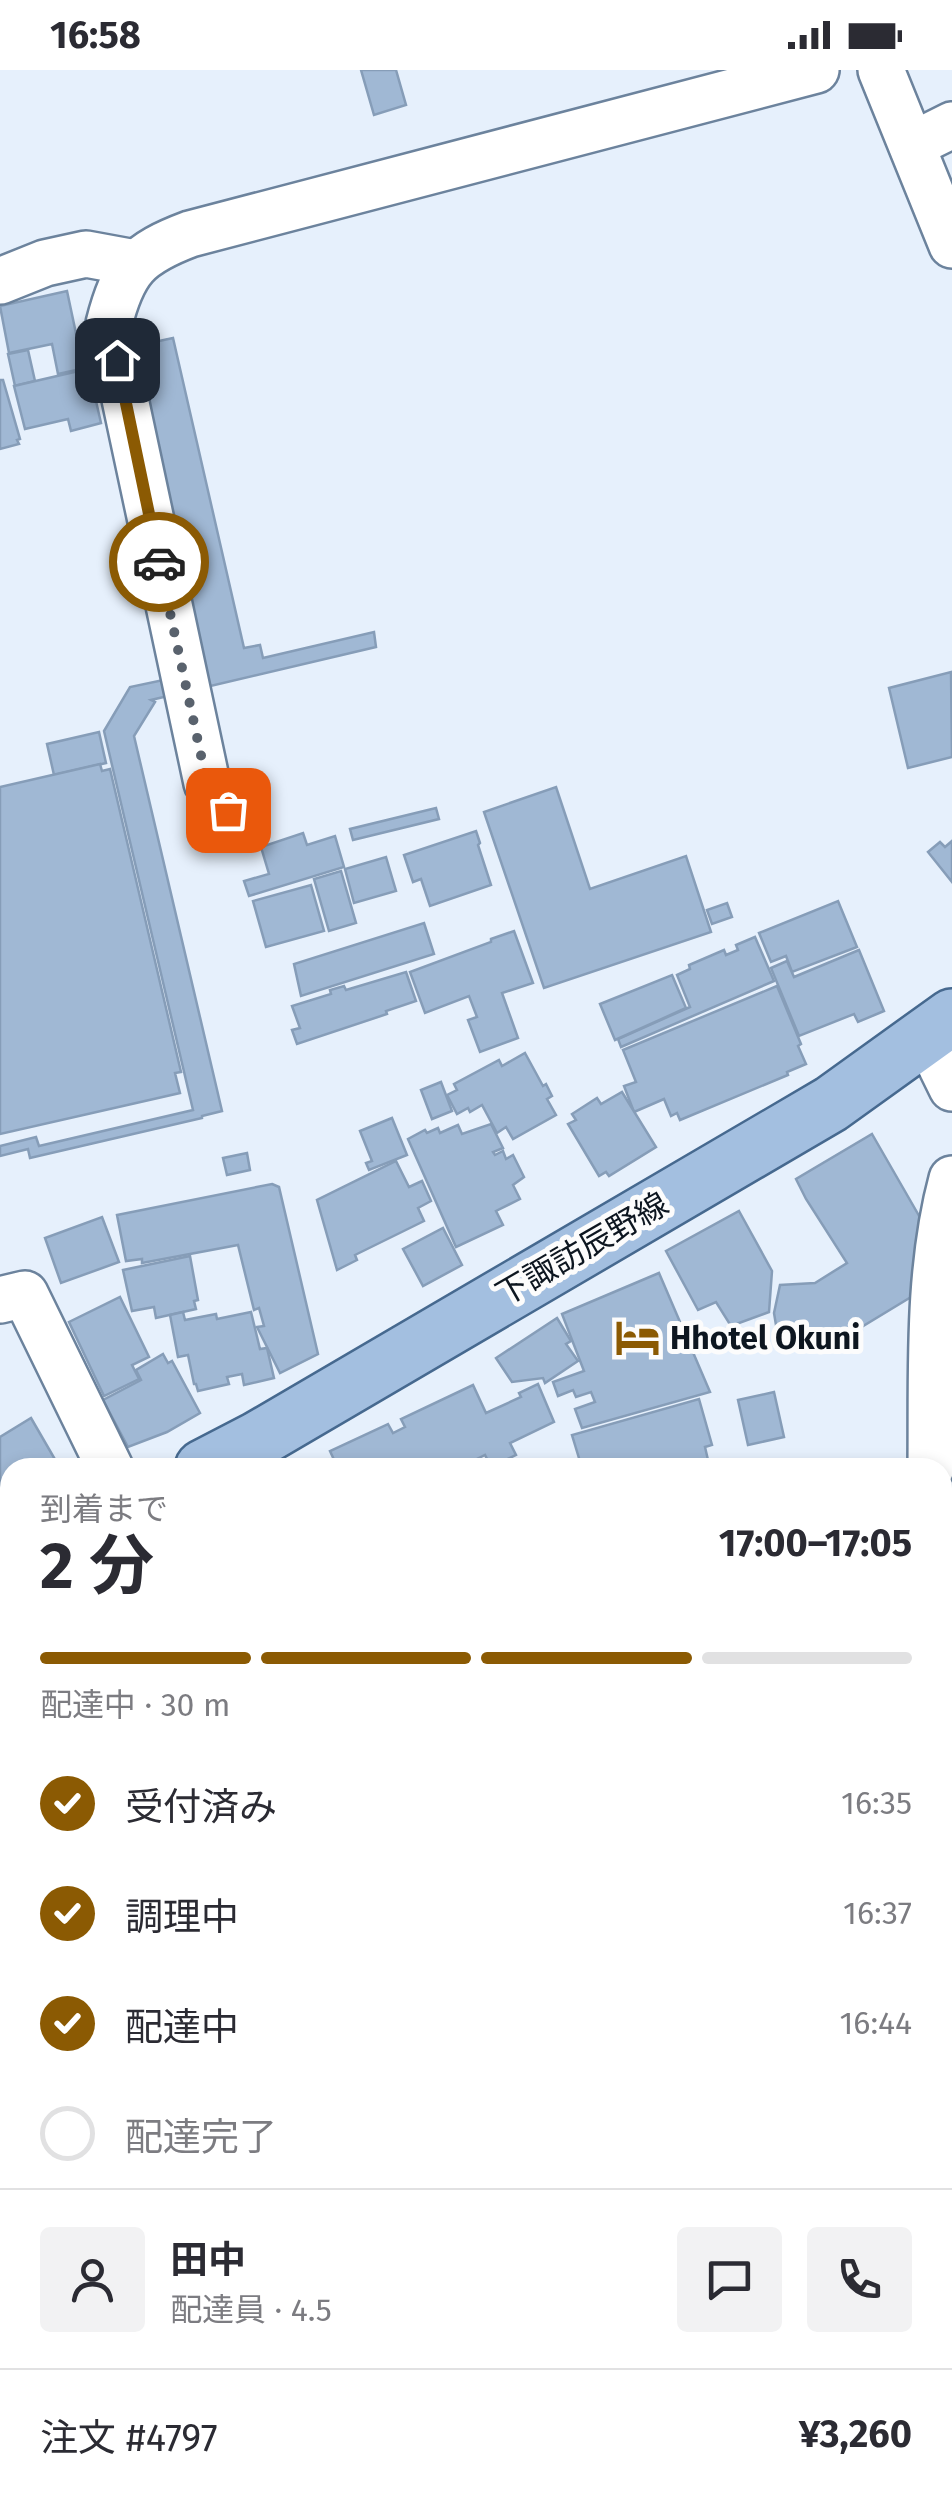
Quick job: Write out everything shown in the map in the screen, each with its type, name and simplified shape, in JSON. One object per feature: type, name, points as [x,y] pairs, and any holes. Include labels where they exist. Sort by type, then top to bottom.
[{"type":"main road","name":"下諏訪辰野線","points":[[260,1454],[830,1104],[939,1027]]},
{"type":"street","points":[[228,810],[207,783],[109,324],[118,292],[135,263],[161,245],[190,234],[816,70]]},
{"type":"street","points":[[881,70],[951,240]]},
{"type":"street","points":[[912,145],[952,126]]},
{"type":"street","points":[[0,281],[45,263],[86,254],[135,263]]},
{"type":"street","points":[[939,1027],[952,1088]]},
{"type":"street","points":[[931,1458],[933,1299],[942,1215],[952,1179]]},
{"type":"street","points":[[0,1300],[24,1294],[105,1458]]},
{"type":"building","points":[[361,70],[396,70],[406,105],[374,115]]},
{"type":"building","points":[[67,291],[77,338],[83,336],[90,367],[58,374],[52,344],[9,353],[0,306]]},
{"type":"building","points":[[173,338],[244,648],[260,645],[263,658],[374,632],[376,647],[151,700],[155,702],[134,736],[222,1111],[30,1158],[28,1149],[0,1156],[0,1146],[36,1137],[39,1146],[193,1110],[104,731],[130,687],[206,671],[131,347]]},
{"type":"building","points":[[28,350],[35,381],[15,386],[8,354]]},
{"type":"building","points":[[83,370],[87,389],[93,388],[101,423],[71,431],[68,419],[25,429],[14,386]]},
{"type":"building","points":[[0,380],[20,439],[19,444],[0,449]]},
{"type":"building","points":[[951,672],[952,757],[908,768],[889,688]]},
{"type":"building","points":[[99,732],[106,763],[54,775],[47,744]]},
{"type":"building","points":[[100,764],[102,771],[110,769],[181,1072],[175,1073],[180,1093],[0,1134],[0,787]]},
{"type":"building","points":[[556,787],[590,889],[686,856],[711,932],[544,988],[484,812]]},
{"type":"building","points":[[436,808],[439,819],[353,840],[350,829]]},
{"type":"building","points":[[476,831],[491,885],[430,906],[421,879],[413,882],[404,855]]},
{"type":"building","points":[[303,833],[307,845],[335,836],[344,867],[249,896],[244,881],[269,874],[261,847]]},
{"type":"building","points":[[952,841],[952,882],[928,852],[940,842],[945,847]]},
{"type":"building","points":[[386,857],[396,891],[354,903],[345,869]]},
{"type":"building","points":[[341,871],[356,923],[329,931],[314,879]]},
{"type":"building","points":[[311,885],[324,931],[266,947],[253,901]]},
{"type":"building","points":[[838,901],[857,947],[792,972],[786,956],[771,962],[759,933]]},
{"type":"building","points":[[727,903],[732,917],[712,924],[707,910]]},
{"type":"building","points":[[424,923],[434,954],[301,996],[294,964]]},
{"type":"building","points":[[514,931],[533,983],[502,993],[518,1038],[480,1052],[468,1020],[477,1017],[469,996],[425,1013],[410,972]]},
{"type":"building","points":[[755,937],[774,981],[621,1047],[618,1039],[690,1007],[677,975],[690,969],[689,965],[724,950],[726,955],[738,950],[736,945]]},
{"type":"building","points":[[859,950],[884,1011],[858,1022],[854,1014],[799,1036],[771,968],[787,961],[794,977]]},
{"type":"building","points":[[406,972],[416,1001],[297,1044],[292,1030],[300,1028],[292,1006],[331,994],[330,990],[344,986],[346,990]]},
{"type":"building","points":[[672,975],[686,1008],[615,1040],[600,1004]]},
{"type":"building","points":[[777,986],[806,1064],[680,1120],[677,1113],[671,1116],[664,1099],[634,1112],[624,1086],[636,1082],[623,1050]]},
{"type":"building","points":[[525,1053],[552,1096],[547,1099],[556,1115],[513,1139],[506,1127],[497,1133],[482,1105],[457,1114],[447,1095],[457,1090],[454,1084],[499,1060],[502,1066]]},
{"type":"building","points":[[441,1082],[452,1111],[432,1119],[421,1090]]},
{"type":"building","points":[[622,1092],[656,1147],[609,1176],[606,1172],[599,1176],[568,1124],[576,1120],[572,1114],[597,1098],[601,1104]]},
{"type":"building","points":[[392,1118],[407,1155],[369,1170],[366,1163],[372,1161],[360,1131]]},
{"type":"building","points":[[491,1124],[503,1148],[493,1152],[495,1155],[503,1151],[506,1159],[513,1155],[524,1177],[513,1185],[520,1199],[496,1211],[503,1225],[456,1247],[408,1139],[425,1130],[427,1133],[438,1128],[440,1133],[458,1125],[462,1134]]},
{"type":"building","points":[[872,1134],[922,1221],[911,1297],[845,1337],[780,1349],[774,1313],[780,1285],[815,1283],[847,1263],[796,1179]]},
{"type":"building","points":[[247,1153],[250,1170],[227,1175],[223,1158]]},
{"type":"building","points":[[396,1161],[409,1187],[422,1181],[431,1201],[418,1208],[424,1221],[355,1255],[357,1260],[337,1270],[317,1200]]},
{"type":"building","points":[[272,1184],[279,1187],[318,1354],[280,1373],[257,1327],[264,1326],[259,1308],[254,1310],[238,1245],[142,1263],[142,1259],[126,1261],[117,1215]]},
{"type":"building","points":[[739,1211],[772,1271],[769,1312],[731,1326],[716,1302],[698,1310],[666,1251]]},
{"type":"building","points":[[102,1217],[119,1262],[61,1283],[45,1238]]},
{"type":"building","points":[[443,1228],[462,1265],[423,1286],[403,1249]]},
{"type":"building","points":[[190,1256],[196,1309],[156,1318],[154,1307],[132,1311],[123,1270]]},
{"type":"building","points":[[659,1273],[710,1392],[582,1428],[575,1409],[595,1402],[591,1392],[576,1397],[573,1390],[558,1396],[553,1382],[584,1371],[562,1314]]},
{"type":"building","points":[[120,1297],[149,1357],[132,1365],[139,1379],[104,1396],[69,1322]]},
{"type":"building","points":[[183,1312],[185,1320],[251,1312],[260,1349],[267,1348],[274,1378],[244,1385],[242,1374],[227,1377],[229,1384],[198,1391],[188,1355],[178,1357],[170,1315]]},
{"type":"building","points":[[557,1318],[571,1341],[566,1344],[578,1361],[545,1383],[543,1378],[512,1382],[496,1358]]},
{"type":"building","points":[[163,1354],[168,1363],[172,1361],[200,1413],[167,1432],[128,1447],[103,1400],[141,1380],[136,1370]]},
{"type":"building","points":[[538,1384],[554,1422],[510,1443],[516,1455],[510,1458],[485,1455],[333,1458],[330,1451],[388,1424],[393,1433],[405,1427],[401,1419],[473,1385],[486,1413],[521,1397],[519,1393]]},
{"type":"building","points":[[774,1392],[784,1437],[748,1445],[738,1400]]},
{"type":"building","points":[[699,1399],[712,1445],[705,1447],[708,1458],[579,1458],[572,1435]]},
{"type":"building","points":[[31,1418],[54,1458],[0,1458],[0,1437]]},
{"type":"way so far","points":[[159,562],[207,783],[228,810]]},
{"type":"place","name":"Hhotel Okuni","points":[[637,1338]]},
{"type":"route","points":[[117,360],[159,562]]}]
